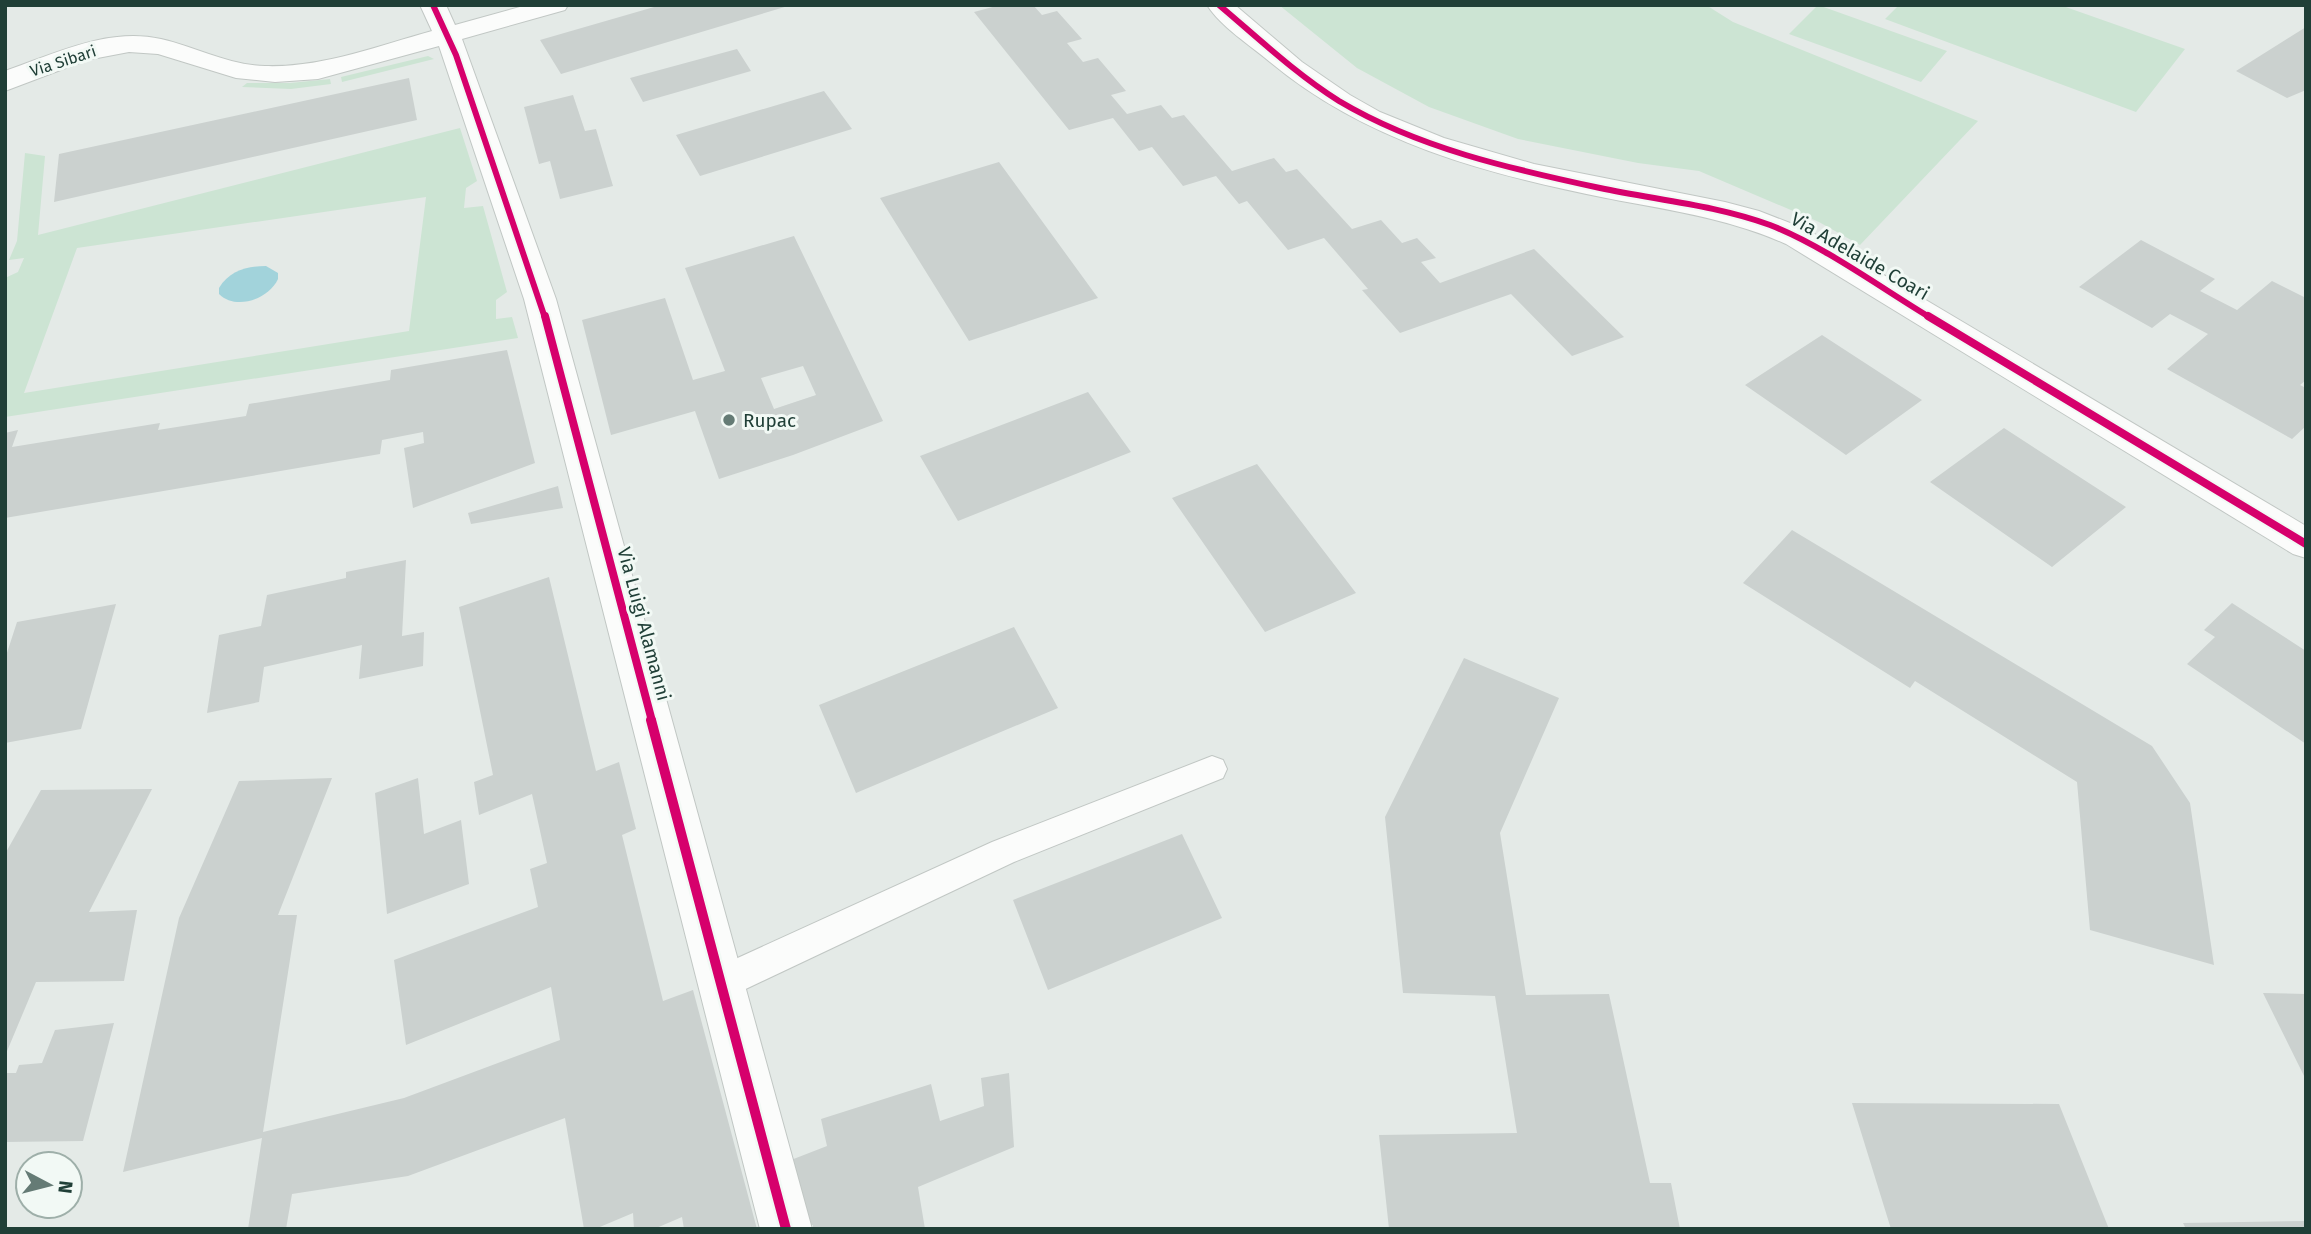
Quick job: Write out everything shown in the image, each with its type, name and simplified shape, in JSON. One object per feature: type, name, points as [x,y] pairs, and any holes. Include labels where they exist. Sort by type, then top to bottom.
[{"type":"street","name":"Via Sibari","points":[[5,83],[12,78],[101,48],[122,44],[148,44],[248,72],[289,74],[318,71],[440,20],[556,5]]},
{"type":"street","name":"Via Adelaide Coari","points":[[1219,5],[1318,87],[1374,120],[1410,135],[1447,149],[1541,175],[1702,204],[1744,215],[1797,237],[2306,544]]},
{"type":"street","name":"Via Luigi Alamanni","points":[[440,20],[542,307],[786,1229]]},
{"type":"lane","points":[[721,983],[1003,852],[1212,769]]},
{"type":"green space","points":[[1279,5],[1706,5],[1733,22],[1978,121],[1860,245],[1819,222],[1699,171],[1638,163],[1518,139],[1429,107],[1357,68]]},
{"type":"green space","points":[[1818,5],[1947,51],[1921,82],[1789,34]]},
{"type":"green space","points":[[1899,5],[2060,5],[2185,49],[2136,112],[1885,19]]},
{"type":"green space","points":[[428,56],[434,59],[342,82],[341,77]]},
{"type":"green space","points":[[330,79],[331,84],[291,89],[242,87],[247,83]]},
{"type":"green space","points":[[460,128],[477,181],[466,188],[464,208],[483,206],[507,292],[496,300],[496,319],[512,317],[518,338],[5,417],[5,278],[18,272],[24,258],[9,260],[17,241],[25,153],[45,156],[38,235]],"holes":[[[426,197],[409,331],[24,393],[77,248]]]},
{"type":"water","points":[[266,266],[278,273],[278,279],[274,286],[260,297],[234,302],[219,294],[223,282],[233,274],[245,268]]},
{"type":"building","points":[[661,5],[788,6],[561,74],[540,40]]},
{"type":"building","points":[[1000,5],[1033,5],[1042,15],[1057,11],[1082,39],[1067,43],[1083,62],[1098,58],[1126,91],[1111,95],[1127,114],[1161,105],[1172,118],[1184,115],[1232,171],[1274,158],[1286,172],[1297,169],[1352,229],[1381,220],[1402,243],[1417,238],[1436,258],[1421,262],[1440,283],[1534,249],[1624,337],[1572,356],[1511,294],[1400,333],[1362,290],[1368,289],[1324,238],[1288,250],[1247,201],[1239,204],[1216,176],[1183,186],[1152,147],[1139,151],[1113,118],[1069,130],[974,12]]},
{"type":"building","points":[[2306,27],[2306,90],[2287,98],[2236,71]]},
{"type":"building","points":[[737,49],[751,71],[643,102],[630,78]]},
{"type":"building","points":[[409,78],[417,120],[54,202],[59,154]]},
{"type":"building","points":[[824,91],[852,129],[700,176],[676,135]]},
{"type":"building","points":[[573,95],[585,131],[596,129],[613,186],[560,199],[550,161],[539,164],[524,107]]},
{"type":"building","points":[[999,162],[1098,298],[969,341],[880,198]]},
{"type":"building","points":[[794,236],[883,421],[719,479],[695,411],[611,435],[582,320],[665,298],[693,380],[725,371],[685,268]],"holes":[[[803,366],[816,395],[774,409],[761,378]]]},
{"type":"building","points":[[2141,240],[2215,279],[2200,291],[2237,310],[2272,281],[2306,298],[2306,380],[2300,385],[2306,388],[2306,426],[2292,439],[2167,369],[2208,334],[2170,314],[2152,328],[2079,287]]},
{"type":"building","points":[[1822,335],[1922,400],[1846,455],[1745,385]]},
{"type":"building","points":[[507,350],[535,463],[413,508],[404,448],[424,443],[423,432],[382,440],[380,454],[5,518],[5,433],[18,430],[12,447],[160,423],[158,430],[246,416],[249,404],[390,380],[391,370]]},
{"type":"building","points":[[1088,392],[1131,452],[958,521],[920,456]]},
{"type":"building","points":[[2004,428],[2126,507],[2052,567],[1930,482]]},
{"type":"building","points":[[1257,464],[1356,593],[1265,632],[1172,498]]},
{"type":"building","points":[[558,486],[563,508],[471,524],[468,513]]},
{"type":"building","points":[[1792,530],[2152,746],[2190,803],[2214,965],[2090,930],[2077,782],[1915,681],[1910,688],[1743,583]]},
{"type":"building","points":[[406,560],[402,636],[424,632],[423,666],[359,679],[362,645],[264,667],[259,702],[207,713],[219,635],[261,626],[267,595],[346,578],[346,572]]},
{"type":"building","points":[[549,577],[596,771],[619,762],[636,829],[622,835],[663,1001],[693,990],[757,1229],[684,1229],[682,1217],[654,1229],[634,1229],[633,1213],[595,1229],[584,1229],[565,1118],[408,1176],[292,1194],[286,1229],[248,1229],[262,1138],[123,1172],[179,918],[239,781],[332,778],[278,915],[297,915],[263,1132],[404,1098],[560,1040],[551,987],[406,1045],[394,960],[538,907],[530,869],[547,863],[532,794],[479,815],[474,782],[493,775],[459,607]]},
{"type":"building","points":[[2232,603],[2306,651],[2306,744],[2187,664],[2215,637],[2204,630]]},
{"type":"building","points":[[116,604],[81,729],[5,743],[5,659],[17,622]]},
{"type":"building","points":[[1014,627],[1058,708],[856,793],[819,705]]},
{"type":"building","points":[[1464,658],[1559,698],[1500,833],[1526,995],[1609,994],[1650,1183],[1671,1183],[1680,1229],[1389,1229],[1379,1135],[1517,1133],[1495,996],[1403,993],[1385,817]]},
{"type":"building","points":[[418,778],[424,834],[461,820],[469,884],[387,914],[375,793]]},
{"type":"building","points":[[152,789],[89,912],[137,910],[124,981],[36,982],[5,1056],[5,854],[41,790]]},
{"type":"building","points":[[1182,834],[1222,918],[1048,990],[1013,900]]},
{"type":"building","points":[[2263,993],[2306,994],[2306,1080]]},
{"type":"building","points":[[114,1023],[83,1141],[5,1142],[5,1073],[16,1073],[19,1065],[42,1063],[55,1030]]},
{"type":"building","points":[[1009,1073],[1014,1147],[918,1187],[925,1229],[813,1229],[813,1225],[808,1226],[791,1160],[827,1146],[821,1119],[931,1084],[940,1121],[984,1106],[981,1078]]},
{"type":"building","points":[[1852,1103],[2059,1104],[2109,1229],[1891,1229]]},
{"type":"building","points":[[2306,1221],[2306,1229],[2186,1229],[2183,1223]]},
{"type":"cycle path","points":[[433,5],[456,55],[540,299],[786,1229]]},
{"type":"cycle path","points":[[1219,5],[1308,79],[1370,118],[1402,132],[1467,155],[1534,173],[1725,211],[1773,226],[1797,237],[2306,544]]},
{"type":"place","name":"Rupac","points":[[729,420]]}]
